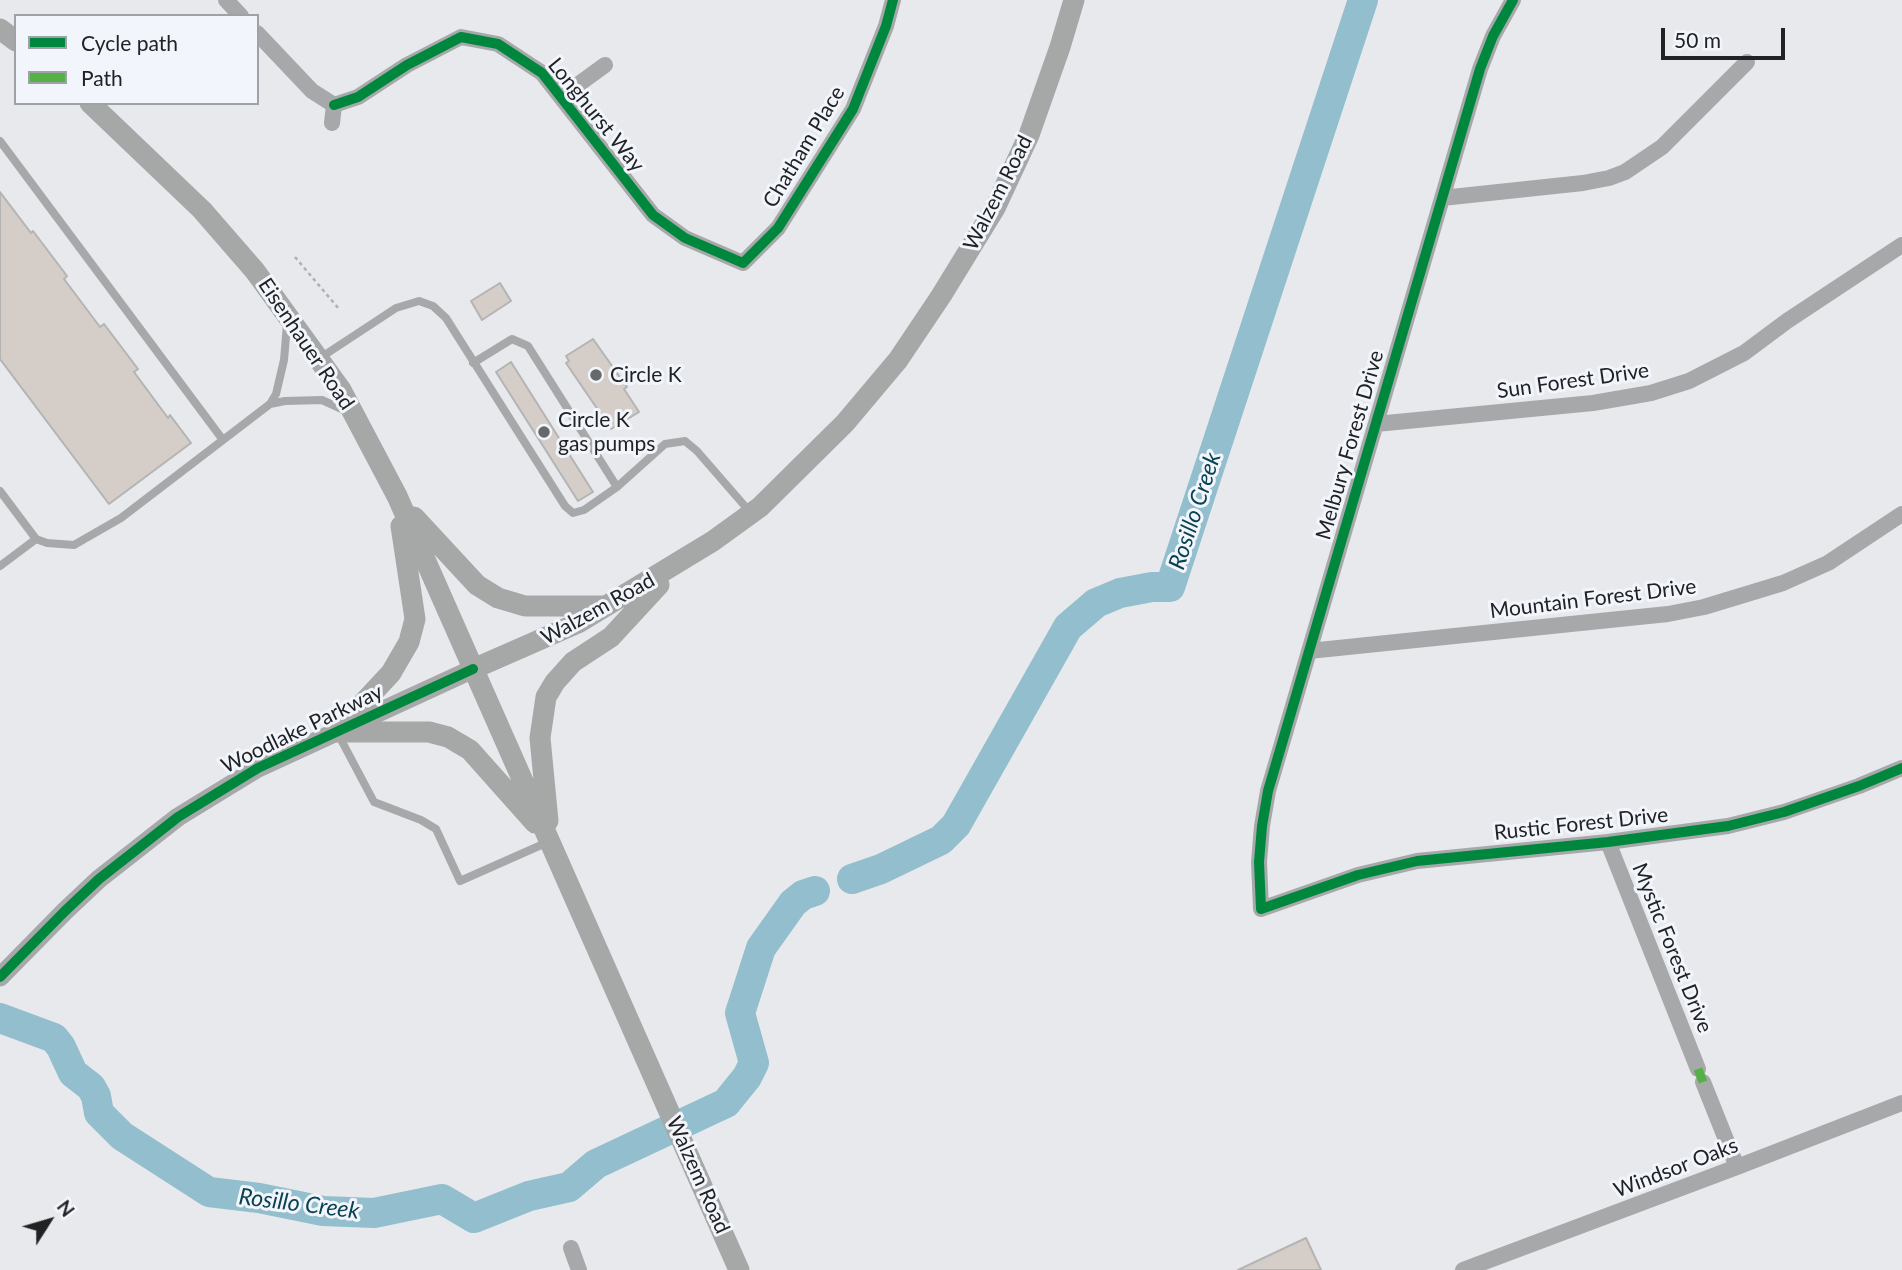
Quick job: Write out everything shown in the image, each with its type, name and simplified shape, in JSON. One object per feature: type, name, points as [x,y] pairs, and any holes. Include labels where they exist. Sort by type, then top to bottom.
[{"type":"main road","name":"Walzem Road","points":[[739,1270],[473,669],[531,645],[609,606],[713,541],[760,507],[845,423],[898,360],[995,208],[1029,135],[1060,47],[1073,0]]},
{"type":"main road","name":"Eisenhauer Road","points":[[92,105],[202,211],[256,271],[320,358],[354,414],[397,496],[473,669]]},
{"type":"main road","points":[[397,496],[426,532],[477,585],[498,598],[525,606],[609,606]]},
{"type":"main road","points":[[336,732],[391,673],[409,642],[415,619],[397,496]]},
{"type":"main road","points":[[550,841],[540,738],[546,697],[573,662],[611,637],[681,562]]},
{"type":"main road","points":[[336,732],[429,732],[457,741],[470,750],[550,841]]},
{"type":"street","points":[[226,0],[239,14]]},
{"type":"street","name":"Chatham Place","points":[[743,263],[778,228],[853,109],[886,26],[893,0]]},
{"type":"street","name":"Melbury Forest Drive","points":[[1261,909],[1259,862],[1268,790],[1480,69],[1493,36],[1513,0]]},
{"type":"street","points":[[259,35],[312,91],[334,106],[332,123]]},
{"type":"street","name":"Longhurst Way","points":[[334,106],[358,97],[407,65],[461,37],[498,44],[542,73],[653,215],[685,238],[743,263]]},
{"type":"street","points":[[1441,198],[1583,183],[1625,172],[1662,147],[1747,62]]},
{"type":"street","points":[[561,97],[605,65]]},
{"type":"street","name":"Sun Forest Drive","points":[[1376,424],[1593,403],[1651,393],[1689,381],[1744,353],[1787,321],[1902,245]]},
{"type":"street","name":"Mountain Forest Drive","points":[[1309,651],[1668,614],[1704,607],[1783,583],[1828,563],[1902,514]]},
{"type":"street","name":"Woodlake Parkway","points":[[0,977],[99,880],[178,817],[258,768],[473,669]]},
{"type":"street","name":"Rustic Forest Drive","points":[[1261,909],[1358,875],[1418,862],[1728,826],[1784,812],[1902,768]]},
{"type":"street","name":"Mystic Forest Drive","points":[[1608,842],[1737,1167]]},
{"type":"street","name":"Windsor Oaks","points":[[1463,1270],[1902,1103]]},
{"type":"street","points":[[571,1248],[579,1270]]},
{"type":"lane","points":[[0,141],[223,440]]},
{"type":"lane","points":[[320,358],[396,308],[419,301],[433,306],[446,318],[565,506],[573,513],[584,510],[617,487],[665,444],[685,441],[751,513]]},
{"type":"lane","points":[[0,491],[36,539],[47,543],[74,545],[121,518],[271,404],[284,360],[288,314]]},
{"type":"lane","points":[[473,363],[512,339],[528,346],[617,487]]},
{"type":"lane","points":[[271,404],[322,400],[354,414]]},
{"type":"lane","points":[[0,566],[36,539]]},
{"type":"lane","points":[[336,732],[374,802],[421,820],[436,829],[460,881],[550,841]]},
{"type":"path","points":[[295,257],[339,309]]},
{"type":"building","points":[[0,192],[67,276],[64,279],[100,327],[104,324],[138,369],[134,372],[168,418],[170,415],[191,443],[109,504],[0,359]]},
{"type":"building","points":[[500,283],[511,301],[482,320],[471,301]]},
{"type":"building","name":"Circle K","points":[[593,339],[627,387],[624,389],[639,412],[611,429],[566,363],[569,361],[566,356]]},
{"type":"building","name":"Circle K gas pumps","points":[[511,362],[593,492],[578,501],[496,372]]},
{"type":"building","points":[[1306,1238],[1321,1270],[1238,1270]]},
{"type":"waterway","name":"Rosillo Creek","points":[[852,879],[881,869],[941,840],[956,825],[1068,627],[1096,603],[1120,593],[1152,587],[1170,587],[1363,0]]},
{"type":"waterway","name":"Rosillo Creek","points":[[0,1018],[54,1038],[73,1073],[91,1087],[96,1096],[99,1113],[122,1136],[209,1192],[259,1198],[323,1211],[374,1213],[442,1199],[474,1218],[529,1196],[569,1187],[596,1164],[726,1103],[747,1077],[754,1063],[740,1013],[761,948],[793,903],[803,895],[815,891]]},
{"type":"marked path","points":[[1698,1069],[1703,1082]]},
{"type":"cycle path","points":[[334,105],[358,97],[407,65],[461,37],[498,44],[542,73],[653,215],[685,238],[743,263],[778,228],[853,109],[886,26],[893,0]]},
{"type":"cycle path","points":[[1513,0],[1493,36],[1480,69],[1268,791],[1259,862],[1261,909],[1358,875],[1417,861],[1608,842],[1728,826],[1784,812],[1902,768]]},
{"type":"cycle path","points":[[0,977],[99,879],[178,817],[258,768],[473,669]]},
{"type":"place","name":"Circle K","points":[[596,375]]},
{"type":"place","name":"Circle K gas pumps","points":[[544,432]]}]
